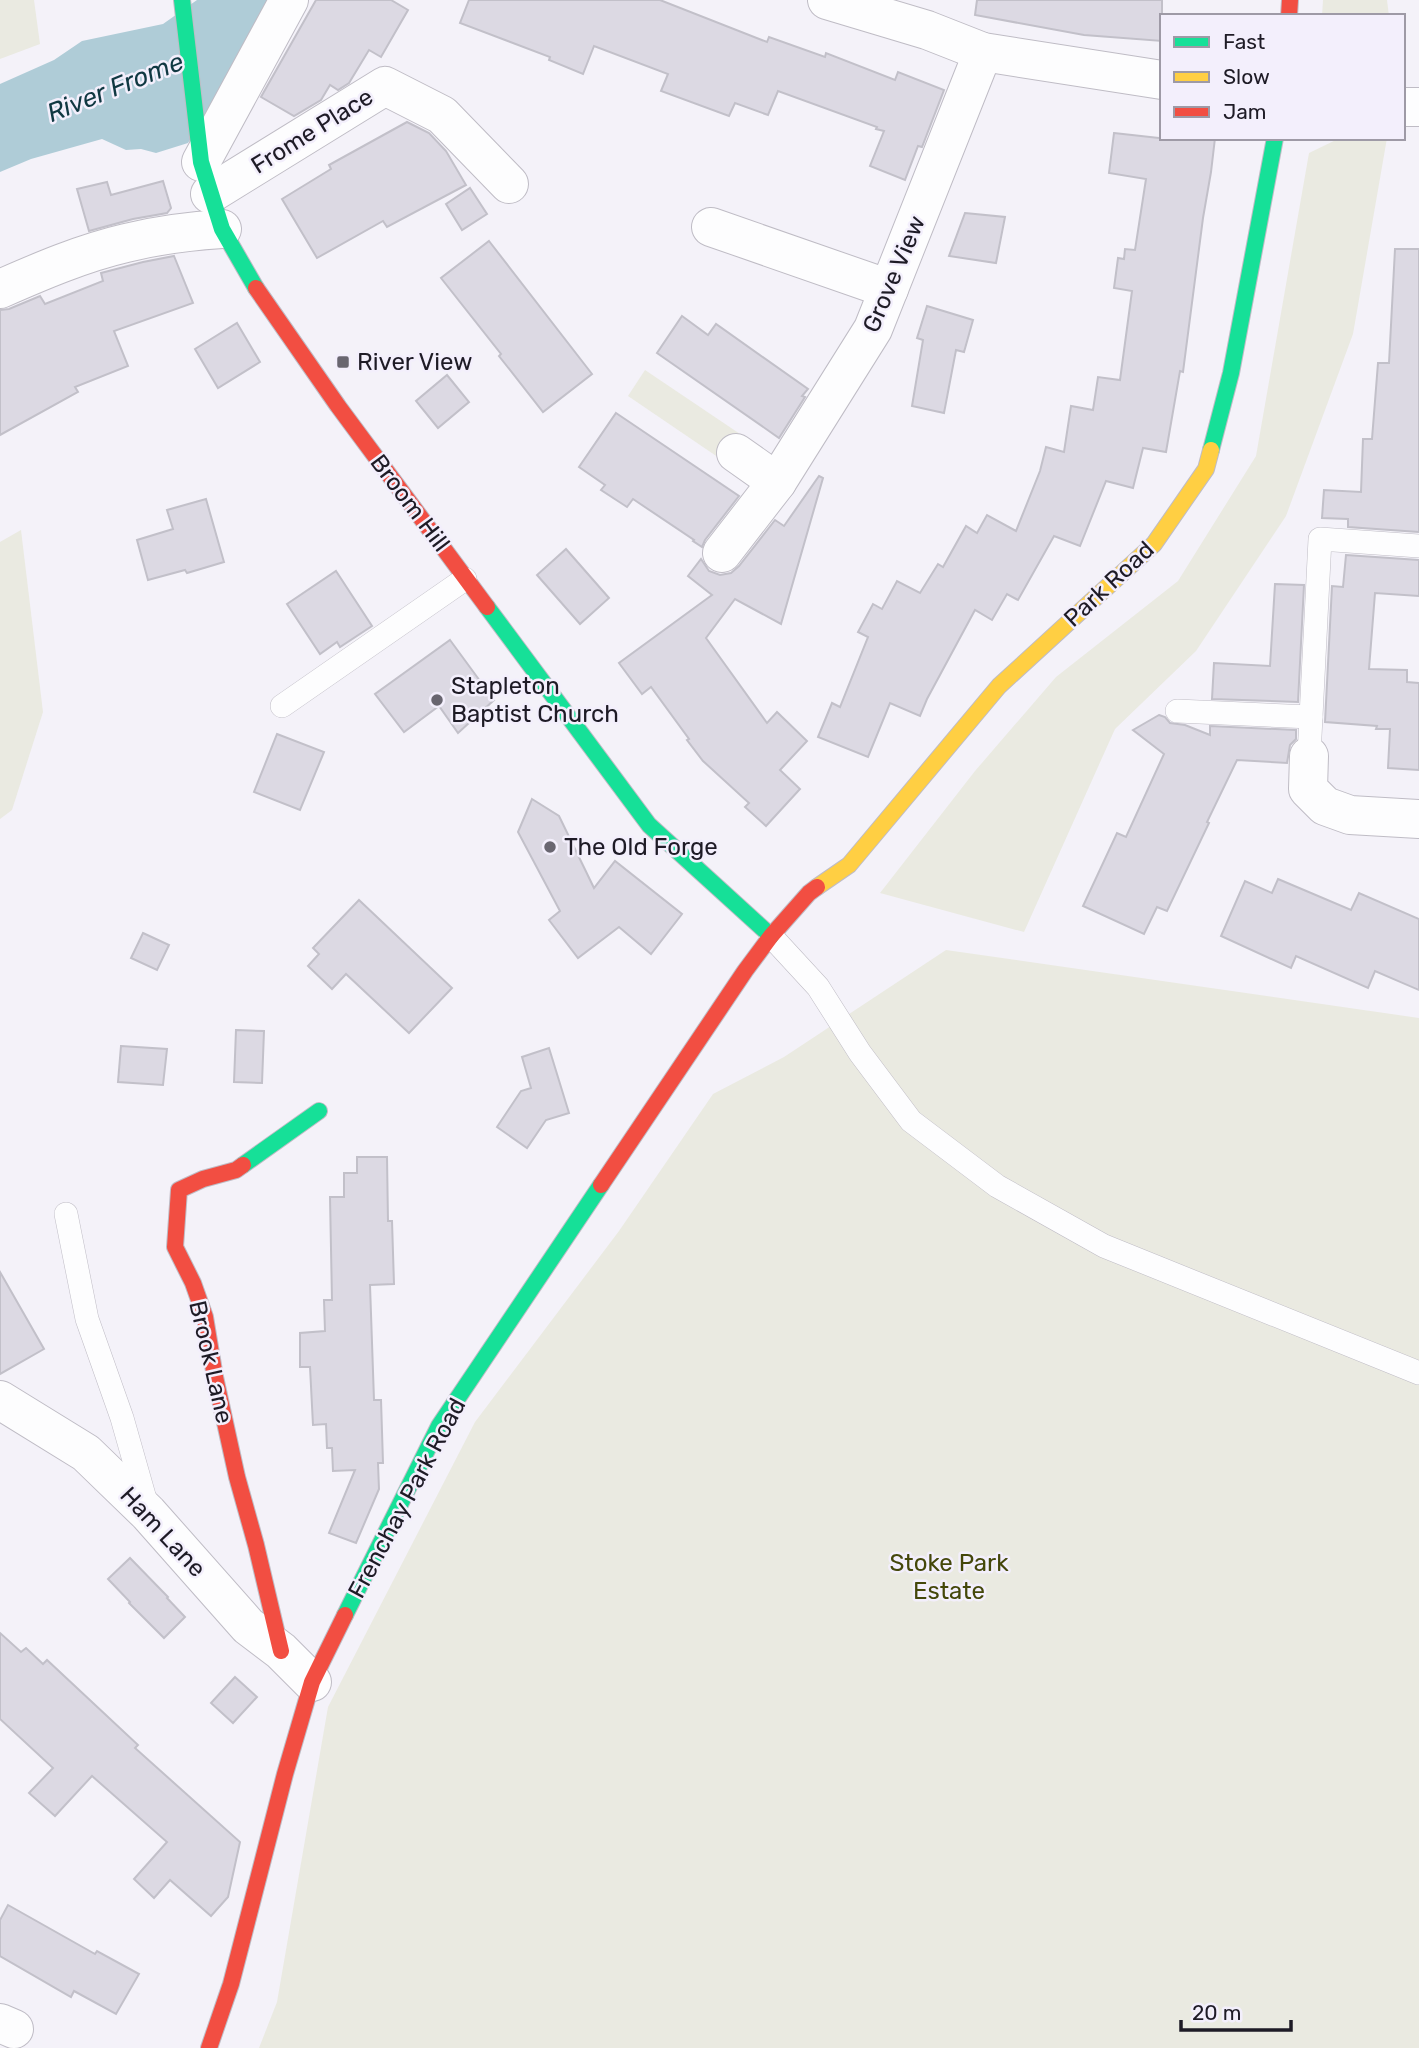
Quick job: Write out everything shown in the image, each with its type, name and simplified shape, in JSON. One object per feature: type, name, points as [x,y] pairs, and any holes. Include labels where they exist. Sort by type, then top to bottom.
[{"type":"main road","name":"Broom Hill","points":[[182,0],[203,165],[222,229],[262,298],[338,406],[649,825],[771,936]]},
{"type":"main road","name":"Park Road","points":[[771,936],[809,893],[849,865],[999,686],[1154,544],[1206,469],[1231,373],[1275,140]]},
{"type":"main road","name":"Frenchay Park Road","points":[[209,2048],[231,1984],[285,1774],[312,1682],[439,1426],[771,936]]},
{"type":"main road","name":"Brook Lane","points":[[281,1651],[237,1477],[205,1317],[193,1283],[175,1247],[179,1190],[236,1170],[318,1111]]},
{"type":"street","points":[[203,165],[289,0]]},
{"type":"street","points":[[827,0],[931,15],[983,51],[1160,80]]},
{"type":"street","name":"Grove View","points":[[722,553],[777,482],[873,329],[983,51]]},
{"type":"street","name":"Frome Place","points":[[203,165],[385,86],[442,115],[509,184]]},
{"type":"street","points":[[711,227],[889,289]]},
{"type":"street","points":[[0,289],[56,265],[127,242],[222,229]]},
{"type":"street","points":[[736,453],[777,482]]},
{"type":"street","points":[[1309,756],[1308,789],[1325,806],[1350,815],[1419,819]]},
{"type":"street","name":"Ham Lane","points":[[0,1400],[86,1453],[148,1513],[248,1626],[281,1651],[312,1682]]},
{"type":"lane","points":[[1309,756],[1320,539],[1419,546]]},
{"type":"lane","points":[[282,706],[466,579]]},
{"type":"lane","points":[[1177,711],[1311,717]]},
{"type":"lane","points":[[771,936],[818,987],[860,1053],[911,1121],[997,1186],[1104,1246],[1419,1373]]},
{"type":"lane","points":[[66,1214],[87,1320],[122,1418],[148,1513]]},
{"type":"green space","points":[[0,0],[34,0],[40,44],[0,59]]},
{"type":"green space","points":[[1323,0],[1387,0],[1389,14],[1322,14]]},
{"type":"green space","points":[[1336,140],[1387,140],[1353,334],[1286,516],[1196,651],[1115,729],[1024,932],[880,893],[975,771],[1056,677],[1178,581],[1256,456],[1309,153]]},
{"type":"green space","points":[[645,370],[746,438],[728,464],[628,396]]},
{"type":"green space","points":[[21,530],[43,712],[12,810],[0,819],[0,542]]},
{"type":"green space","name":"Stoke Park Estate","points":[[946,950],[1419,1018],[1419,2048],[259,2048],[277,2002],[328,1707],[475,1422],[619,1231],[713,1094],[784,1057]]},
{"type":"water","name":"River Frome","points":[[197,0],[277,0],[188,143],[156,153],[141,149],[126,150],[102,139],[31,159],[0,172],[0,84],[54,60],[82,41],[163,24]]},
{"type":"building","points":[[316,0],[391,0],[408,10],[381,57],[369,50],[349,83],[338,90],[330,85],[321,100],[294,116],[261,97]]},
{"type":"building","points":[[469,0],[660,0],[767,42],[769,37],[825,57],[826,53],[895,80],[898,72],[944,90],[922,147],[918,146],[905,180],[870,166],[884,131],[876,129],[877,127],[778,91],[768,115],[735,103],[729,116],[661,91],[668,74],[594,46],[583,74],[549,60],[550,57],[460,23]]},
{"type":"building","points":[[977,0],[1162,0],[1160,41],[1084,35],[975,15]]},
{"type":"building","points":[[407,122],[429,133],[446,151],[466,185],[387,227],[383,221],[317,258],[282,199],[331,169],[329,165]]},
{"type":"building","points":[[1114,133],[1160,140],[1215,140],[1183,372],[1180,371],[1166,452],[1143,448],[1133,488],[1106,481],[1080,546],[1054,536],[1018,600],[1007,594],[992,620],[975,610],[920,716],[890,703],[868,757],[818,737],[832,703],[840,707],[868,637],[858,632],[873,604],[882,609],[897,581],[920,593],[938,564],[943,567],[966,526],[977,533],[987,515],[1016,531],[1040,471],[1046,447],[1064,452],[1071,406],[1093,410],[1098,377],[1120,380],[1132,291],[1114,288],[1118,258],[1124,259],[1125,249],[1135,250],[1146,179],[1109,173]]},
{"type":"building","points":[[163,181],[171,208],[167,213],[89,231],[77,189],[107,182],[111,195]]},
{"type":"building","points":[[470,188],[487,214],[462,230],[446,204]]},
{"type":"building","points":[[965,213],[1005,217],[996,263],[949,256]]},
{"type":"building","points":[[489,241],[592,374],[543,412],[441,278]]},
{"type":"building","points":[[1395,249],[1419,249],[1419,532],[1348,527],[1348,519],[1322,518],[1324,490],[1361,492],[1363,439],[1372,439],[1378,363],[1389,363]]},
{"type":"building","points":[[174,256],[193,303],[114,331],[128,366],[75,387],[78,392],[0,435],[0,310],[40,296],[45,304],[103,281],[101,273]]},
{"type":"building","points":[[927,306],[973,320],[964,352],[956,350],[944,413],[912,406],[923,340],[917,338]]},
{"type":"building","points":[[682,316],[708,335],[716,324],[808,389],[779,438],[657,353]]},
{"type":"building","points":[[237,323],[260,362],[218,388],[195,349]]},
{"type":"building","points":[[447,375],[469,402],[438,428],[416,401]]},
{"type":"building","points":[[616,413],[739,496],[702,547],[633,499],[627,507],[601,490],[605,485],[579,467]]},
{"type":"building","points":[[819,476],[823,478],[781,624],[735,599],[706,638],[767,723],[777,712],[807,741],[780,770],[800,789],[766,826],[745,807],[749,803],[703,761],[651,687],[642,694],[619,663],[712,595],[688,576],[701,559],[709,571],[720,575],[731,573],[775,520],[784,526]]},
{"type":"building","points":[[206,499],[224,562],[187,573],[185,570],[148,580],[137,540],[173,529],[167,510]]},
{"type":"building","points":[[566,549],[609,598],[580,624],[537,575]]},
{"type":"building","points":[[1346,555],[1419,560],[1419,596],[1375,593],[1369,669],[1407,670],[1407,682],[1419,683],[1419,770],[1388,768],[1390,729],[1325,722],[1332,586],[1343,587]]},
{"type":"building","points":[[336,571],[372,626],[340,647],[337,642],[320,654],[287,604]]},
{"type":"building","points":[[1275,584],[1304,585],[1298,702],[1212,699],[1214,663],[1270,666]]},
{"type":"building","name":"Stapleton Baptist Church","points":[[450,640],[494,700],[458,733],[439,706],[404,732],[375,694]]},
{"type":"building","points":[[1159,715],[1170,723],[1185,725],[1210,735],[1210,726],[1296,730],[1296,739],[1290,745],[1287,763],[1237,760],[1167,911],[1157,907],[1144,934],[1083,906],[1117,833],[1126,837],[1164,754],[1133,730]]},
{"type":"building","points":[[277,734],[324,752],[300,810],[254,792]]},
{"type":"building","points":[[532,799],[559,816],[594,888],[615,861],[682,914],[651,954],[619,927],[578,958],[549,920],[560,911],[518,832]]},
{"type":"building","points":[[1278,879],[1351,910],[1359,893],[1419,919],[1419,990],[1375,971],[1368,988],[1296,956],[1291,968],[1221,936],[1245,881],[1272,893]]},
{"type":"building","points":[[359,900],[452,988],[409,1033],[346,974],[332,989],[308,966],[319,954],[313,948]]},
{"type":"building","points":[[143,933],[169,945],[157,970],[131,958]]},
{"type":"building","points":[[236,1030],[264,1031],[262,1083],[234,1082]]},
{"type":"building","points":[[121,1046],[167,1049],[163,1085],[118,1082]]},
{"type":"building","points":[[549,1048],[569,1113],[546,1120],[527,1148],[497,1127],[521,1091],[531,1088],[522,1057]]},
{"type":"building","points":[[357,1157],[387,1157],[388,1221],[392,1221],[394,1284],[370,1285],[374,1400],[381,1400],[383,1463],[378,1463],[379,1489],[356,1543],[329,1533],[355,1470],[333,1471],[332,1448],[327,1448],[326,1424],[313,1425],[310,1367],[300,1367],[300,1333],[325,1331],[324,1300],[332,1300],[330,1197],[344,1197],[344,1173],[357,1173]]},
{"type":"building","points":[[0,1272],[44,1349],[0,1374]]},
{"type":"building","points":[[130,1558],[185,1617],[164,1638],[108,1579]]},
{"type":"building","points":[[0,1633],[21,1652],[26,1648],[43,1664],[47,1660],[138,1745],[135,1748],[240,1842],[228,1897],[211,1916],[170,1880],[154,1898],[134,1879],[167,1842],[92,1776],[55,1816],[29,1793],[53,1768],[0,1719]]},
{"type":"building","points":[[235,1677],[257,1697],[233,1723],[211,1703]]},
{"type":"building","points":[[8,1905],[95,1954],[97,1951],[139,1974],[116,2014],[74,1991],[71,1997],[0,1956],[0,1920]]},
{"type":"traffic: fast","points":[[182,0],[201,162],[222,229],[256,288]]},
{"type":"traffic: fast","points":[[1211,450],[1231,373],[1275,140]]},
{"type":"traffic: fast","points":[[487,607],[649,825],[771,936]]},
{"type":"traffic: fast","points":[[243,1165],[319,1111]]},
{"type":"traffic: fast","points":[[345,1615],[439,1426],[601,1185]]},
{"type":"traffic: slow","points":[[817,887],[849,865],[999,686],[1154,544],[1206,469],[1211,450]]},
{"type":"traffic: jam","points":[[1289,14],[1290,0]]},
{"type":"traffic: jam","points":[[256,288],[338,406],[487,607]]},
{"type":"traffic: jam","points":[[601,1185],[745,971],[771,936],[817,887]]},
{"type":"traffic: jam","points":[[243,1165],[236,1170],[203,1179],[179,1190],[175,1247],[193,1283],[205,1317],[237,1477],[281,1651]]},
{"type":"traffic: jam","points":[[209,2048],[231,1984],[285,1774],[312,1682],[345,1615]]},
{"type":"place","name":"River View","points":[[343,362]]},
{"type":"place","name":"Stapleton Baptist Church","points":[[437,700]]},
{"type":"place","name":"The Old Forge","points":[[550,847]]}]
